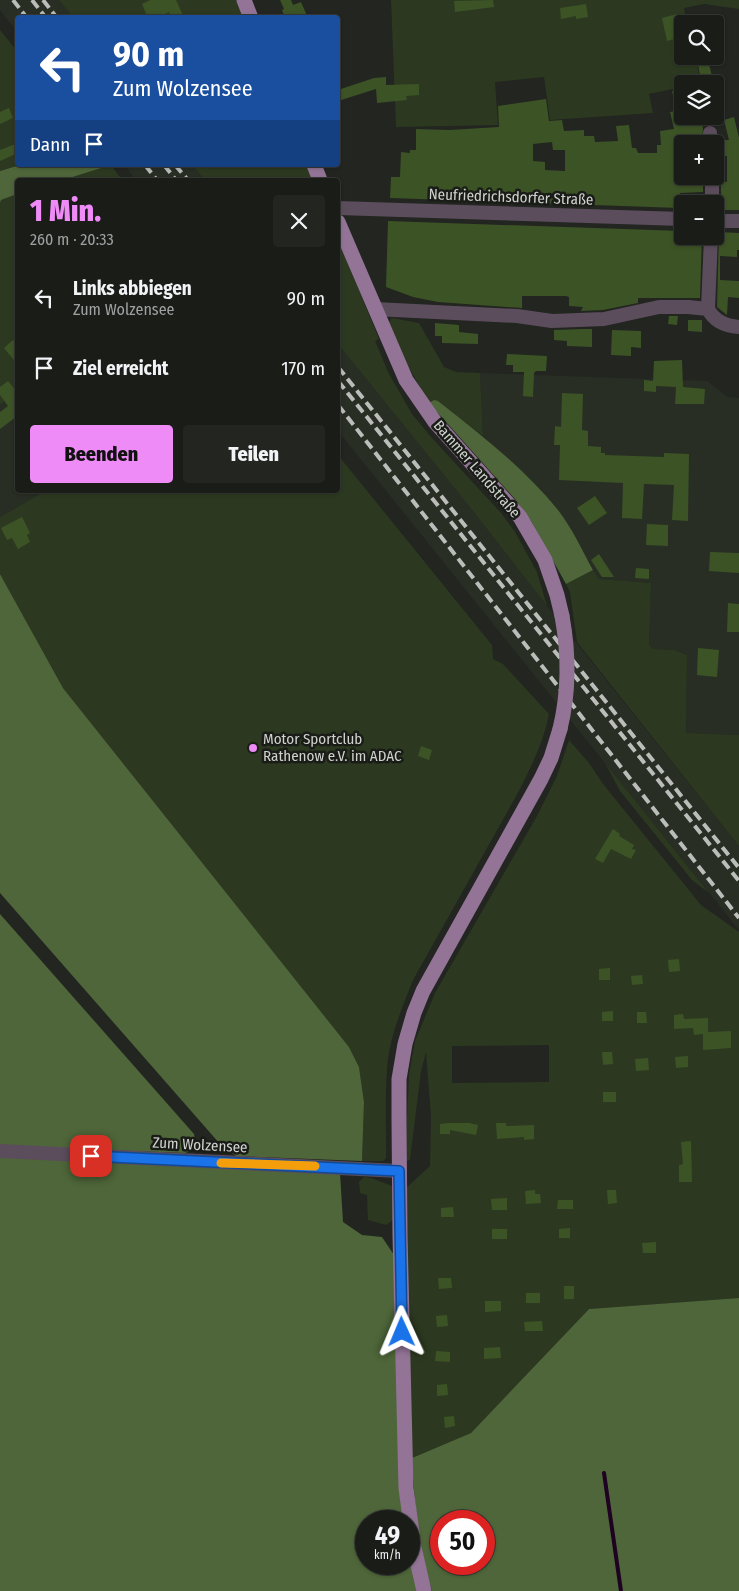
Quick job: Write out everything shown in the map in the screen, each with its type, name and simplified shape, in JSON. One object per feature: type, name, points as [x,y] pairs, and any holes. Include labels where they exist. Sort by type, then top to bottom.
[{"type":"main road","points":[[244,0],[250,15]]},
{"type":"main road","name":"Bammer Landstraße","points":[[340,227],[406,380],[435,422],[520,517],[545,560],[557,594],[562,616],[568,663],[566,695],[560,729],[551,758],[434,970],[414,1013],[405,1044],[399,1079],[399,1171],[406,1488],[414,1547],[424,1591]]},
{"type":"street","name":"Neufriedrichsdorfer Straße","points":[[340,208],[674,219]]},
{"type":"street","points":[[724,221],[739,222]]},
{"type":"street","points":[[711,245],[708,309],[715,319],[729,326],[739,327]]},
{"type":"street","points":[[374,309],[517,316],[552,321],[604,319],[659,307],[708,309]]},
{"type":"street","name":"Zum Wolzensee","points":[[0,1151],[399,1171]]},
{"type":"shaded area","points":[[0,0],[59,0],[71,15],[15,15],[15,29],[0,10]]},
{"type":"shaded area","points":[[126,167],[194,167],[203,178],[134,178]]},
{"type":"shaded area","points":[[340,346],[739,846],[739,930],[340,433]]},
{"type":"shaded area","points":[[480,373],[707,381],[728,397],[739,398],[739,735],[686,733],[687,655],[674,650],[653,649],[649,645],[651,583],[599,579],[558,511],[527,477],[483,436]]},
{"type":"shaded area","points":[[15,394],[15,493],[42,493],[0,517],[0,405]]},
{"type":"green space","points":[[59,0],[237,0],[243,15],[71,15]]},
{"type":"green space","points":[[391,0],[739,0],[739,9],[704,4],[684,8],[685,15],[674,15],[674,65],[697,65],[699,75],[674,75],[674,89],[649,94],[653,113],[550,120],[544,77],[495,82],[498,125],[396,127]]},
{"type":"green space","points":[[0,30],[15,49],[15,166],[0,171]]},
{"type":"green space","points":[[15,166],[105,167],[69,178],[15,178],[15,195],[1,200],[0,203],[0,171]]},
{"type":"green space","points":[[105,167],[112,167],[121,178],[69,178]]},
{"type":"green space","points":[[194,167],[308,167],[312,178],[203,178]]},
{"type":"green space","points":[[15,195],[15,393],[0,405],[0,203],[1,200]]},
{"type":"green space","points":[[340,244],[379,339],[375,341],[389,374],[412,414],[501,513],[515,532],[537,572],[547,606],[340,346]]},
{"type":"green space","points":[[392,318],[419,323],[444,367],[456,372],[480,373],[483,436],[438,401],[429,403],[394,341],[389,322]]},
{"type":"green space","points":[[434,400],[438,401],[470,426],[531,480],[568,524],[593,570],[566,584],[531,521],[515,499],[429,403]]},
{"type":"green space","name":"Motor Sportclub Rathenow e.V. im ADAC","points":[[340,457],[492,645],[493,659],[503,664],[549,714],[540,744],[524,782],[413,980],[400,1012],[388,1057],[386,1158],[383,1161],[362,1161],[364,1102],[359,1067],[349,1047],[63,688],[0,574],[0,517],[42,493],[340,493]]},
{"type":"green space","points":[[593,570],[599,579],[651,583],[649,645],[653,649],[674,650],[687,655],[686,733],[739,735],[739,846],[577,642],[570,592],[566,584]]},
{"type":"green space","points":[[0,574],[63,688],[349,1047],[359,1067],[364,1102],[362,1161],[236,1156],[220,1144],[0,893]]},
{"type":"green space","points":[[569,740],[701,905],[739,932],[739,1298],[589,1309],[471,1433],[412,1458],[405,1189],[430,1166],[431,1117],[426,1052],[421,1071],[410,1160],[407,1161],[409,1075],[415,1041],[435,993],[537,816],[557,776]],"holes":[[[549,1045],[549,1082],[452,1083],[452,1046]]]},
{"type":"green space","points":[[605,763],[709,893],[692,880],[620,791]]},
{"type":"green space","points":[[0,914],[194,1134],[196,1145],[193,1150],[185,1153],[0,1146]]},
{"type":"green space","points":[[0,1155],[340,1173],[343,1222],[362,1235],[382,1237],[394,1255],[404,1510],[355,1510],[355,1575],[414,1575],[418,1591],[0,1591]]},
{"type":"green space","points":[[364,1177],[392,1186],[394,1219],[386,1225],[368,1220],[367,1195],[360,1193],[359,1182]]},
{"type":"green space","points":[[739,1298],[739,1591],[432,1591],[420,1536],[420,1510],[416,1510],[412,1458],[471,1433],[589,1309]]},
{"type":"building","points":[[150,0],[176,0],[183,15],[170,15],[169,12],[163,15],[147,15],[142,4]]},
{"type":"building","points":[[280,0],[291,0],[293,5],[301,2],[307,15],[284,15],[282,10],[284,9]]},
{"type":"building","points":[[493,0],[494,7],[455,12],[454,1]]},
{"type":"building","points":[[586,4],[588,17],[576,19],[576,16],[561,19],[560,8]]},
{"type":"building","points":[[677,14],[674,15],[674,39],[667,41],[662,18]]},
{"type":"building","points":[[698,65],[709,65],[712,75],[700,75]]},
{"type":"building","points":[[386,77],[386,85],[419,84],[419,95],[406,96],[407,100],[377,103],[376,89],[340,100],[340,89],[374,78]]},
{"type":"building","points":[[546,99],[549,121],[562,120],[564,131],[584,130],[584,136],[594,136],[595,142],[618,141],[616,126],[629,125],[632,148],[636,148],[638,153],[657,153],[657,145],[661,145],[660,131],[674,129],[670,112],[674,111],[674,125],[702,125],[703,128],[702,135],[674,135],[674,185],[703,185],[703,192],[674,195],[674,208],[390,198],[391,177],[400,177],[401,152],[410,153],[410,150],[416,150],[416,129],[449,130],[499,127],[498,106]],"holes":[[[552,142],[553,150],[565,150],[565,171],[545,170],[545,162],[533,161],[533,144]]]},
{"type":"building","points":[[9,108],[13,118],[0,124],[0,112]]},
{"type":"building","points":[[734,117],[739,138],[739,210],[724,210],[724,195],[721,195],[721,185],[724,185],[724,182],[727,182],[727,156],[724,156],[724,140],[729,140],[724,120]]},
{"type":"building","points":[[15,144],[15,154],[0,161],[0,150]]},
{"type":"building","points":[[388,221],[674,231],[674,245],[702,245],[700,298],[638,298],[638,303],[603,310],[581,311],[583,307],[569,306],[569,297],[566,296],[522,296],[522,308],[438,302],[413,297],[386,287]]},
{"type":"building","points":[[724,232],[739,233],[737,257],[720,256],[720,280],[739,281],[739,298],[728,297],[727,315],[717,307],[719,245],[724,245]]},
{"type":"building","points":[[669,316],[678,316],[677,325],[668,324]]},
{"type":"building","points":[[688,320],[702,320],[702,332],[688,331]]},
{"type":"building","points":[[435,323],[459,325],[459,332],[478,334],[478,344],[442,343],[442,336],[435,336]]},
{"type":"building","points":[[592,329],[592,347],[567,346],[567,341],[554,340],[554,330]]},
{"type":"building","points":[[612,330],[641,331],[641,348],[631,347],[631,356],[611,355]]},
{"type":"building","points":[[13,340],[15,342],[15,361],[4,348]]},
{"type":"building","points":[[507,354],[547,356],[546,371],[536,371],[534,373],[533,397],[523,396],[524,372],[513,372],[513,365],[506,365]]},
{"type":"building","points":[[682,360],[683,387],[705,389],[704,404],[675,404],[676,387],[656,386],[656,392],[644,391],[644,380],[653,381],[654,361]]},
{"type":"building","points":[[8,381],[15,389],[15,418],[0,429],[0,412],[8,406],[0,395],[0,387]]},
{"type":"building","points":[[562,393],[583,394],[582,430],[588,431],[588,446],[601,447],[601,453],[605,453],[605,455],[664,457],[664,453],[689,454],[688,521],[672,520],[674,485],[644,484],[642,519],[622,518],[623,483],[559,480],[560,445],[554,445],[555,426],[561,427]]},
{"type":"building","points":[[595,496],[607,513],[589,525],[577,508]]},
{"type":"building","points":[[22,517],[30,533],[27,535],[30,542],[18,549],[12,538],[7,540],[1,528]]},
{"type":"building","points":[[647,524],[668,525],[668,546],[646,545]]},
{"type":"building","points":[[710,552],[739,553],[739,573],[709,571]]},
{"type":"building","points":[[599,554],[614,577],[602,577],[591,560]]},
{"type":"building","points":[[636,568],[649,569],[649,579],[635,578]]},
{"type":"building","points":[[728,603],[739,604],[739,632],[727,632]]},
{"type":"building","points":[[698,648],[719,650],[717,677],[697,675]]},
{"type":"building","points":[[421,746],[432,750],[429,760],[418,756]]},
{"type":"building","points":[[613,829],[620,834],[619,836],[634,845],[632,849],[636,850],[631,859],[611,849],[603,863],[595,859]]},
{"type":"building","points":[[679,959],[680,971],[669,972],[668,960]]},
{"type":"building","points":[[610,968],[610,980],[599,980],[599,969]]},
{"type":"building","points":[[642,975],[643,984],[632,985],[631,976]]},
{"type":"building","points":[[613,1011],[613,1021],[602,1021],[602,1012]]},
{"type":"building","points":[[637,1012],[646,1012],[647,1023],[637,1023]]},
{"type":"building","points":[[683,1014],[684,1019],[708,1018],[708,1032],[731,1031],[731,1048],[703,1050],[703,1034],[694,1035],[693,1028],[674,1029],[674,1015]]},
{"type":"building","points":[[602,1052],[612,1052],[613,1064],[603,1065]]},
{"type":"building","points":[[688,1056],[688,1067],[676,1068],[675,1057]]},
{"type":"building","points":[[648,1058],[649,1070],[636,1071],[635,1059]]},
{"type":"building","points":[[603,1092],[616,1092],[616,1102],[603,1102]]},
{"type":"building","points":[[496,1123],[506,1123],[506,1126],[534,1125],[534,1139],[524,1140],[524,1137],[497,1139]]},
{"type":"building","points":[[440,1124],[478,1125],[476,1135],[450,1130],[450,1134],[440,1134]]},
{"type":"building","points":[[691,1141],[692,1182],[679,1182],[679,1165],[683,1164],[681,1142]]},
{"type":"building","points":[[535,1190],[535,1194],[540,1194],[541,1203],[526,1204],[525,1191]]},
{"type":"building","points":[[607,1190],[616,1190],[617,1203],[608,1204]]},
{"type":"building","points":[[507,1198],[507,1210],[492,1210],[491,1199]]},
{"type":"building","points":[[558,1200],[573,1200],[573,1209],[557,1209]]},
{"type":"building","points":[[453,1207],[454,1217],[441,1217],[441,1208]]},
{"type":"building","points":[[570,1228],[570,1238],[559,1238],[559,1229]]},
{"type":"building","points":[[492,1229],[507,1229],[507,1239],[492,1239]]},
{"type":"building","points":[[656,1242],[656,1253],[643,1253],[642,1243]]},
{"type":"building","points":[[438,1278],[451,1278],[452,1288],[439,1289]]},
{"type":"building","points":[[564,1286],[574,1286],[574,1299],[564,1299]]},
{"type":"building","points":[[526,1293],[540,1293],[540,1303],[526,1303]]},
{"type":"building","points":[[485,1301],[501,1301],[501,1311],[485,1312]]},
{"type":"building","points":[[447,1315],[448,1326],[437,1327],[436,1316]]},
{"type":"building","points":[[542,1321],[543,1331],[525,1331],[524,1322]]},
{"type":"building","points":[[500,1347],[501,1358],[484,1359],[484,1348]]},
{"type":"building","points":[[436,1351],[450,1352],[450,1362],[435,1361]]},
{"type":"building","points":[[447,1384],[448,1395],[437,1396],[437,1385]]},
{"type":"building","points":[[454,1416],[455,1426],[445,1428],[444,1417]]},
{"type":"waterway","points":[[604,1473],[621,1591]]},
{"type":"railway","points":[[13,0],[25,15]]},
{"type":"railway","points":[[32,0],[44,15]]},
{"type":"railway","points":[[43,0],[55,15]]},
{"type":"railway","points":[[147,167],[155,178]]},
{"type":"railway","points":[[166,167],[174,178]]},
{"type":"railway","points":[[177,167],[186,178]]},
{"type":"railway","points":[[340,369],[739,868]]},
{"type":"railway","points":[[340,383],[739,881]]},
{"type":"railway","points":[[340,408],[739,918]]},
{"type":"slow traffic","points":[[221,1163],[315,1166]]},
{"type":"place","name":"Motor Sportclub Rathenow e.V. im ADAC","points":[[253,748]]},
{"type":"route","points":[[91,1156],[399,1171],[402,1332]]}]
